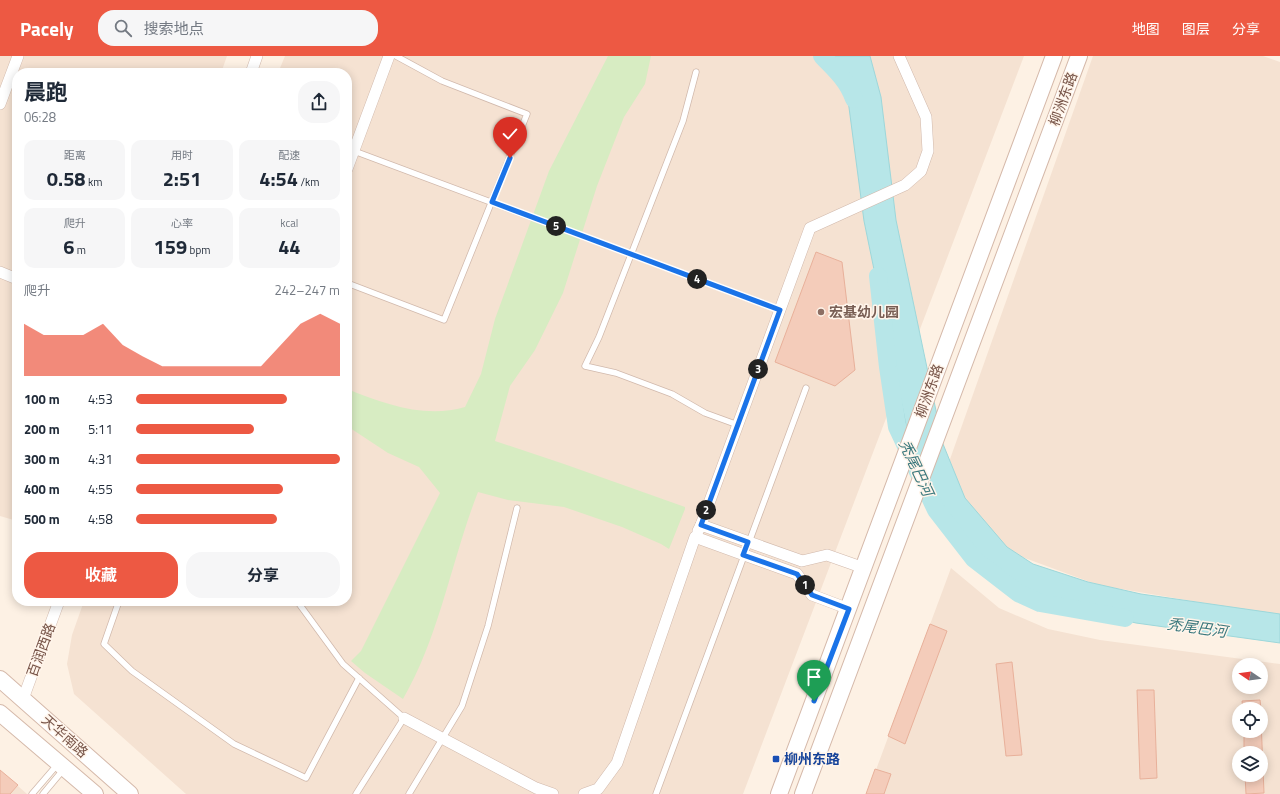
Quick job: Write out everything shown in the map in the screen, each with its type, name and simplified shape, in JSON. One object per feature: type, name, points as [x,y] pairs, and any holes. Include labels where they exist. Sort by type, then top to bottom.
[{"type":"main road","name":"柳洲东路","points":[[779,794],[1054,56]]},
{"type":"main road","name":"柳洲东路","points":[[803,794],[905,525],[943,418],[1079,56]]},
{"type":"main road","name":"天华南路","points":[[0,679],[130,794]]},
{"type":"main road","name":"天华南路","points":[[0,713],[96,794]]},
{"type":"street","points":[[14,68],[18,56]]},
{"type":"street","points":[[253,68],[257,56]]},
{"type":"street","points":[[352,156],[390,56]]},
{"type":"street","points":[[584,794],[598,789],[617,763],[696,537],[810,228],[848,209],[905,185],[921,171],[928,151],[926,117],[898,56]]},
{"type":"street","points":[[0,104],[12,72]]},
{"type":"street","points":[[0,272],[12,277]]},
{"type":"street","points":[[701,525],[802,562],[827,555],[864,568]]},
{"type":"street","points":[[696,537],[797,574],[812,595],[849,609]]},
{"type":"street","name":"百润西路","points":[[23,699],[57,606]]},
{"type":"street","points":[[404,718],[536,788],[553,794]]},
{"type":"lane","points":[[352,285],[444,320],[527,114],[442,81],[396,56]]},
{"type":"lane","points":[[696,72],[683,121],[598,337],[585,366],[616,373],[665,392],[705,413],[738,425]]},
{"type":"lane","points":[[354,151],[631,253],[780,310]]},
{"type":"lane","points":[[656,794],[743,555],[806,388]]},
{"type":"lane","points":[[408,794],[462,706],[488,626],[517,508]]},
{"type":"lane","points":[[117,606],[104,644],[132,671],[234,744],[306,778],[359,678]]},
{"type":"lane","points":[[301,606],[343,664],[404,718],[356,794]]},
{"type":"lane","points":[[32,794],[62,765]]},
{"type":"lane","points":[[43,794],[62,765]]},
{"type":"shaded area","points":[[0,56],[227,56],[223,68],[12,68],[12,520],[0,516]]},
{"type":"shaded area","points":[[285,56],[1024,56],[743,794],[186,794],[74,694],[67,664],[72,635],[82,606],[352,606],[352,68],[280,68]]},
{"type":"shaded area","points":[[1093,56],[1263,56],[1280,62],[1280,616],[1098,585],[981,542],[949,462]]},
{"type":"shaded area","points":[[951,568],[999,608],[1048,629],[1100,640],[1235,658],[1232,658],[1232,694],[1268,694],[1268,662],[1280,664],[1280,794],[867,794]]},
{"type":"shaded area","points":[[18,786],[27,794],[10,794]]},
{"type":"green space","points":[[608,56],[651,56],[645,84],[624,117],[597,186],[563,293],[535,350],[510,386],[495,441],[685,507],[685,509],[669,549],[622,527],[564,507],[508,500],[478,492],[427,649],[416,675],[403,699],[365,673],[351,661],[361,651],[440,493],[419,467],[388,453],[352,429],[352,391],[376,400],[420,411],[450,410],[465,407],[481,374],[495,319],[549,171]]},
{"type":"water","points":[[834,56],[870,56],[881,97],[896,220],[943,444],[965,498],[1007,547],[1033,564],[1088,582],[1141,594],[1280,614],[1280,643],[1136,623],[1079,609],[1019,589],[985,568],[936,510],[911,449],[864,221],[848,100],[838,64]]},
{"type":"building","name":"宏基幼儿园","points":[[816,252],[842,262],[855,370],[835,386],[775,362]]},
{"type":"building","points":[[930,624],[947,631],[905,744],[888,736]]},
{"type":"building","points":[[1012,662],[1022,755],[1006,756],[996,664]]},
{"type":"building","points":[[1137,690],[1154,690],[1157,778],[1140,779]]},
{"type":"building","points":[[1260,700],[1260,702],[1242,702]]},
{"type":"building","points":[[1244,738],[1262,738],[1262,746],[1244,746]]},
{"type":"building","points":[[875,769],[891,774],[884,794],[866,794]]},
{"type":"building","points":[[0,770],[18,785],[10,794],[0,794]]},
{"type":"building","points":[[1245,782],[1264,782],[1264,793],[1246,794]]},
{"type":"waterway","name":"秃尾巴河","points":[[822,56],[845,81],[854,99]]},
{"type":"waterway","name":"秃尾巴河","points":[[878,276],[888,367],[897,427],[936,510],[974,559],[1018,593],[1040,603],[1125,618]]},
{"type":"place","name":"宏基幼儿园","points":[[821,312]]},
{"type":"place","name":"柳州东路","points":[[776,759]]},
{"type":"route","points":[[510,158],[492,202],[780,310],[701,525],[748,542],[743,555],[797,574],[812,595],[849,609],[814,701]]}]
